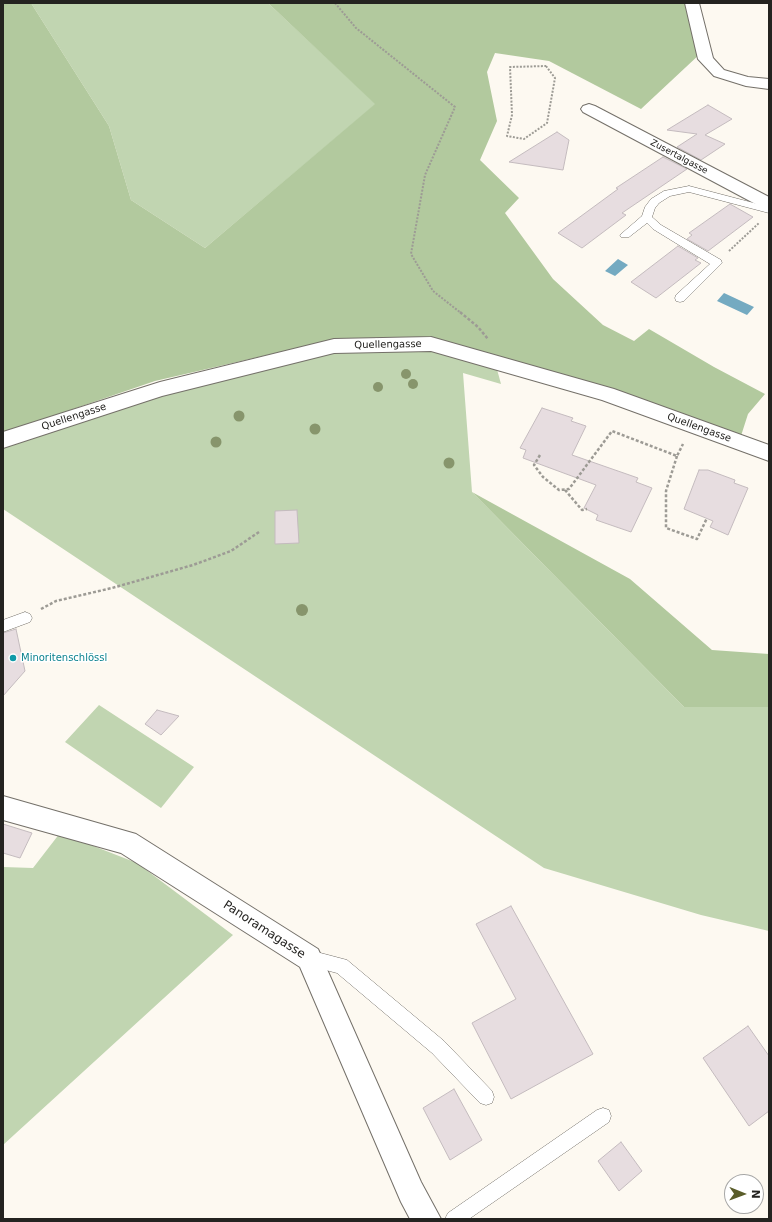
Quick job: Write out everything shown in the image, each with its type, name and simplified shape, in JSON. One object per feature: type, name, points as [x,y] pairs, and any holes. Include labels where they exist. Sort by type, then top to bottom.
[{"type":"street","points":[[692,3],[706,59],[719,73],[769,84]]},
{"type":"street","name":"Zusertalgasse","points":[[589,109],[767,211]]},
{"type":"street","name":"Quellengasse","points":[[3,440],[160,389],[334,346],[431,344],[607,394],[769,453]]},
{"type":"street","name":"Panoramagasse","points":[[3,808],[127,843],[309,958],[338,1021],[411,1192],[426,1219]]},
{"type":"lane","points":[[625,236],[647,218],[650,207],[655,200],[667,193],[688,189],[767,211]]},
{"type":"lane","points":[[647,218],[657,227],[717,263],[680,298]]},
{"type":"lane","points":[[3,626],[25,618]]},
{"type":"lane","points":[[309,958],[341,966],[438,1047],[486,1096]]},
{"type":"lane","points":[[454,1219],[603,1116]]},
{"type":"path","points":[[335,3],[356,28],[455,107],[425,176],[411,254],[433,291],[478,328],[496,347],[498,357],[495,362]]},
{"type":"path","points":[[546,66],[555,78],[547,123],[524,139],[507,136],[512,115],[510,67],[546,66]]},
{"type":"path","points":[[717,263],[767,211]]},
{"type":"path","points":[[540,455],[534,465],[543,477],[559,490],[568,489],[612,431],[677,456]]},
{"type":"path","points":[[684,439],[666,491],[666,528],[697,539],[707,518]]},
{"type":"path","points":[[565,489],[582,510],[587,509]]},
{"type":"path","points":[[25,618],[56,602],[193,565],[231,551],[258,532]]},
{"type":"green space","points":[[3,3],[31,3],[109,126],[131,200],[205,248],[375,104],[268,3],[685,3],[701,53],[641,109],[549,61],[495,53],[487,72],[497,121],[480,160],[519,198],[505,213],[553,279],[603,325],[634,341],[649,329],[714,367],[765,394],[748,414],[740,439],[498,357],[332,340],[155,381],[3,433]]},
{"type":"green space","points":[[31,3],[268,3],[376,104],[205,248],[131,200],[109,126]]},
{"type":"green space","points":[[431,344],[495,362],[501,384],[463,373],[472,492],[684,707],[769,707],[769,931],[701,915],[544,868],[3,509],[3,440],[334,346]]},
{"type":"green space","points":[[472,492],[630,579],[712,650],[769,654],[769,707],[684,707]]},
{"type":"green space","points":[[99,705],[194,767],[161,808],[65,742]]},
{"type":"green space","points":[[60,833],[137,863],[233,935],[3,1145],[3,867],[33,868]]},
{"type":"water","points":[[618,259],[628,265],[615,276],[605,271]]},
{"type":"water","points":[[724,293],[754,307],[747,315],[717,301]]},
{"type":"building","points":[[708,105],[732,119],[705,135],[725,144],[701,160],[677,147],[697,134],[667,130]]},
{"type":"building","points":[[557,132],[569,140],[563,170],[509,162]]},
{"type":"building","points":[[663,157],[687,169],[622,213],[626,215],[582,248],[558,233],[618,189],[616,188]]},
{"type":"building","points":[[730,204],[753,217],[708,251],[687,239],[692,235],[689,233]]},
{"type":"building","points":[[678,246],[698,258],[695,260],[701,263],[656,298],[631,282]]},
{"type":"building","points":[[542,408],[573,418],[571,421],[586,426],[572,455],[638,478],[636,482],[652,488],[631,532],[596,520],[598,515],[584,508],[596,485],[523,458],[526,450],[520,448]]},
{"type":"building","points":[[699,470],[708,470],[735,480],[734,483],[748,488],[728,535],[710,527],[713,521],[684,509]]},
{"type":"building","points":[[297,510],[299,543],[275,544],[275,511]]},
{"type":"building","name":"Minoritenschlössl","points":[[16,629],[25,671],[3,696],[3,633]]},
{"type":"building","points":[[157,710],[179,716],[161,735],[145,724]]},
{"type":"building","points":[[3,824],[32,833],[20,858],[3,853]]},
{"type":"building","points":[[511,906],[593,1054],[511,1099],[472,1023],[516,999],[476,924]]},
{"type":"building","points":[[748,1026],[769,1056],[769,1111],[749,1126],[703,1058]]},
{"type":"building","points":[[454,1089],[482,1140],[450,1160],[423,1108]]},
{"type":"building","points":[[621,1142],[642,1171],[619,1191],[598,1161]]},
{"type":"place","name":"Minoritenschlössl","points":[[13,658]]}]
